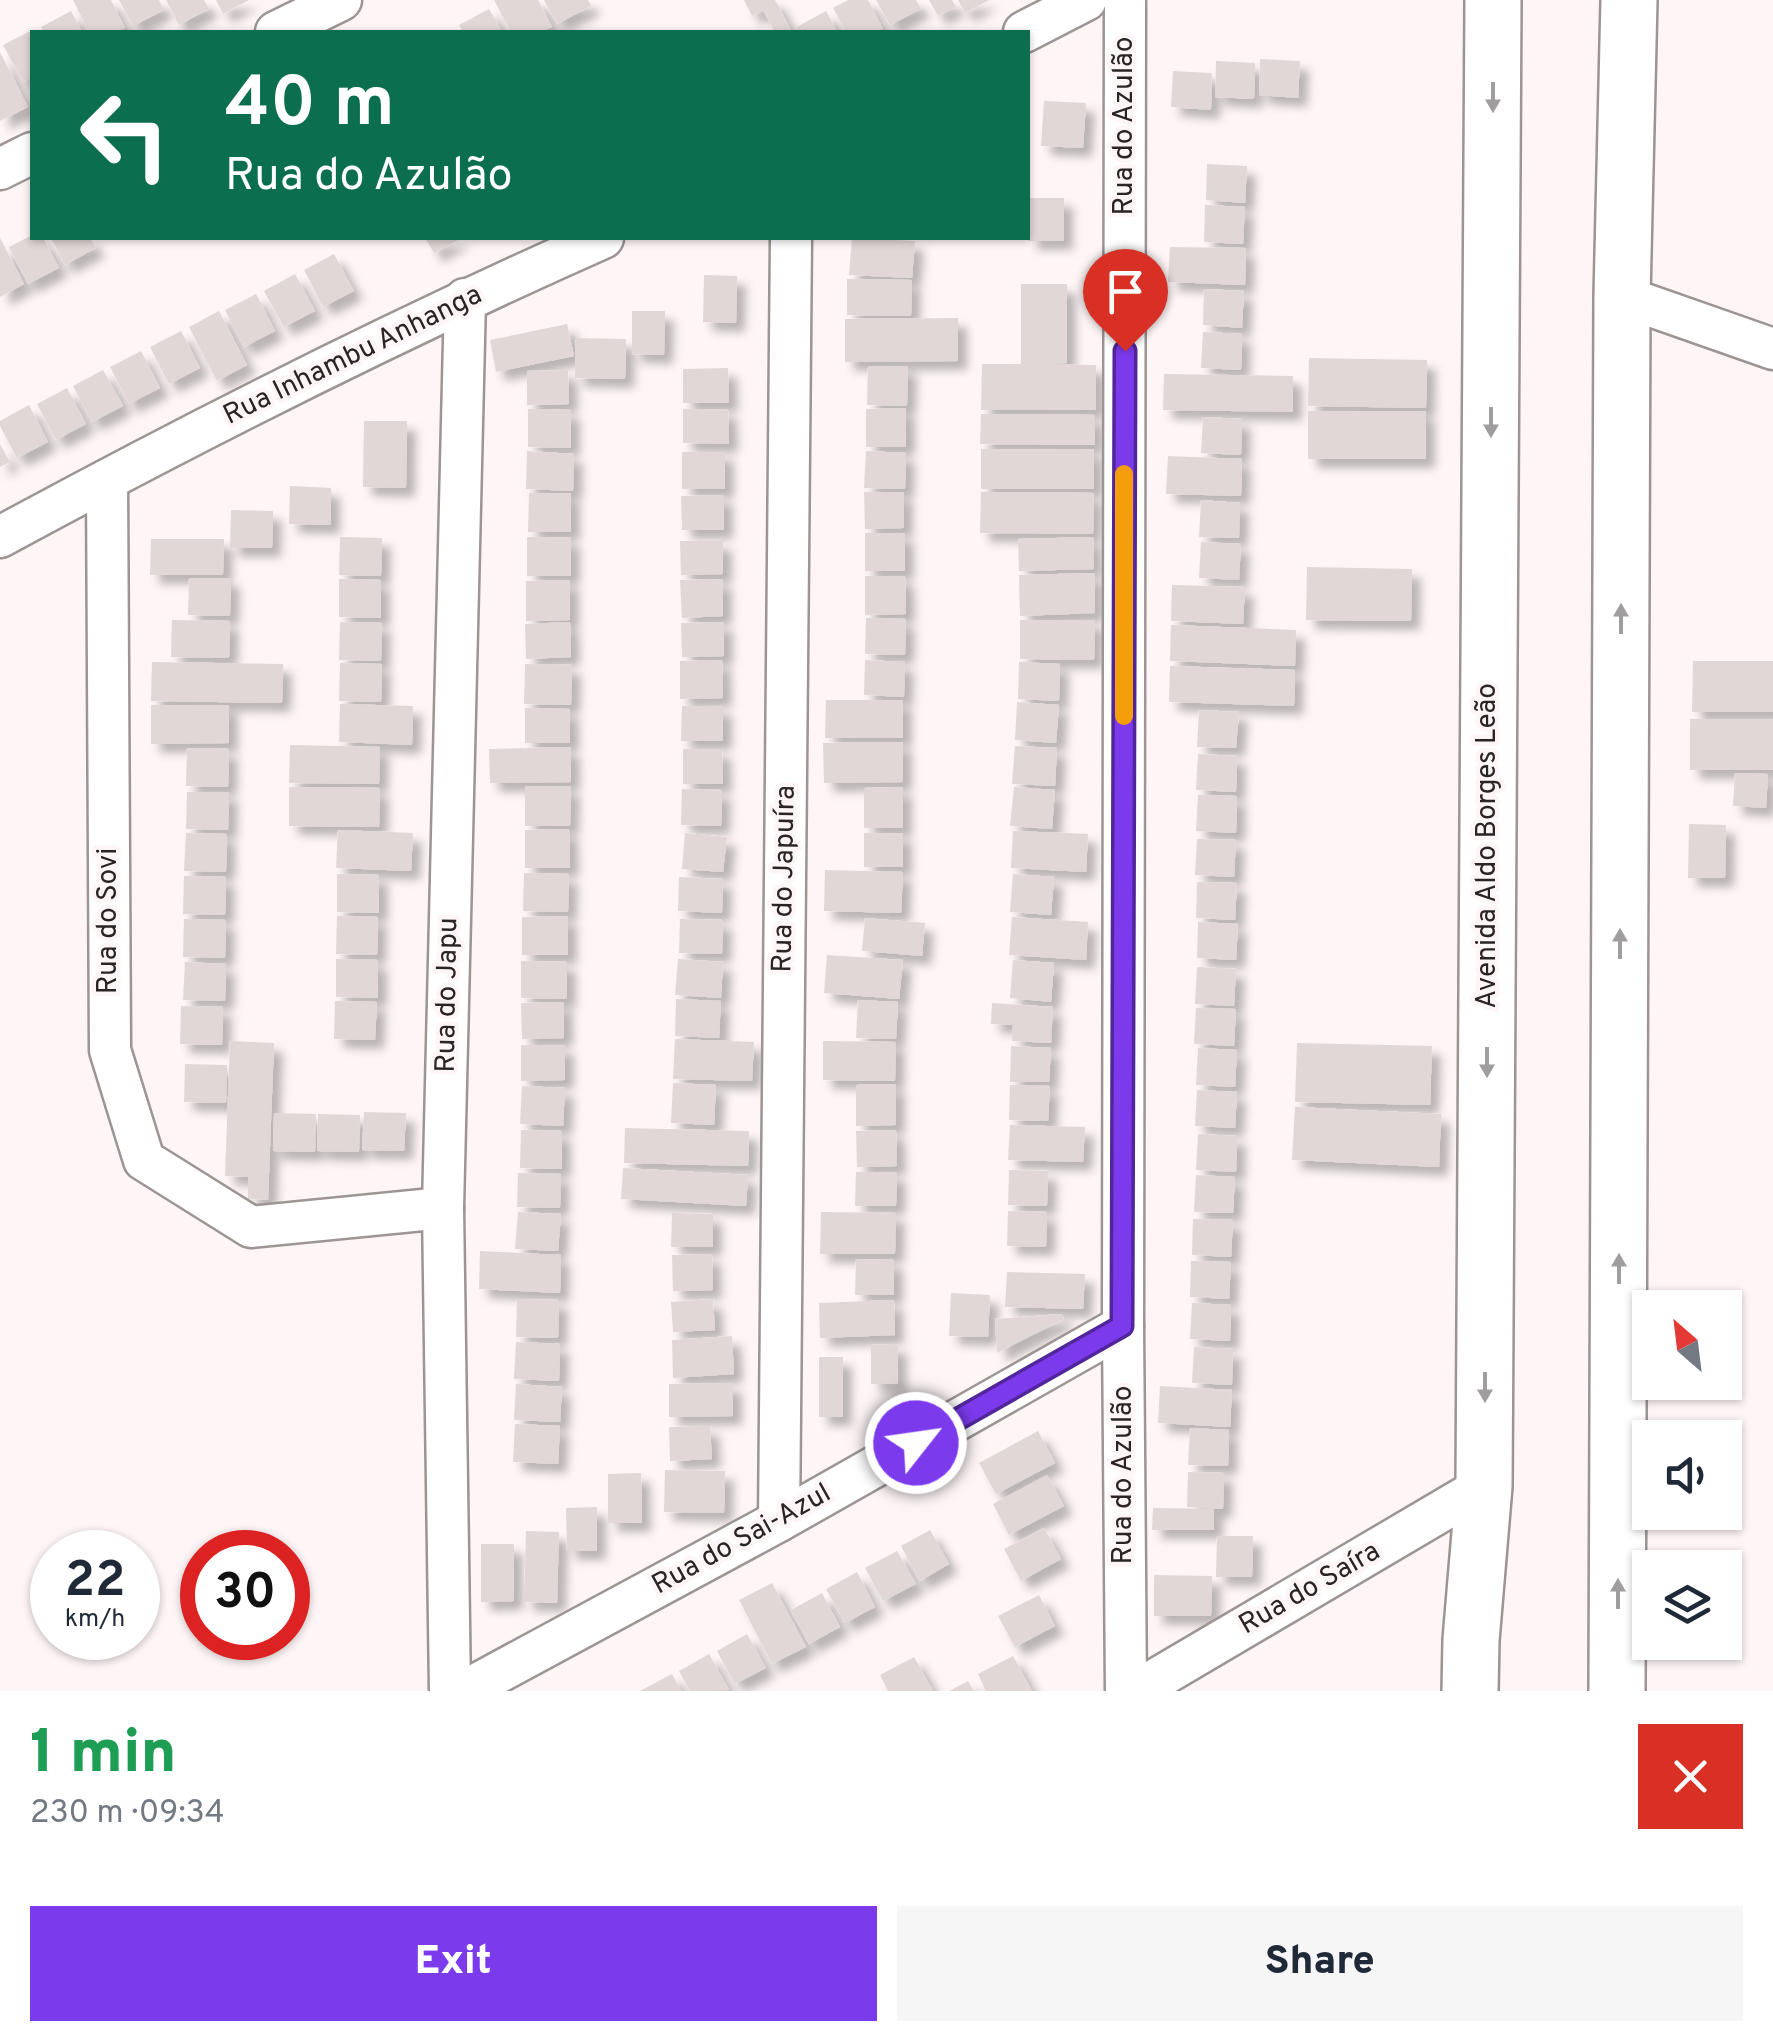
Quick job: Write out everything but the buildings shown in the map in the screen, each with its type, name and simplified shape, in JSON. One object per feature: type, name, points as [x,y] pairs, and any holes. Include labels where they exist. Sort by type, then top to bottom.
[{"type":"street","points":[[280,30],[342,0]]},
{"type":"street","points":[[1028,30],[1086,0]]},
{"type":"street","name":"Rua do Azulão","points":[[1126,0],[1122,1326],[1126,1691]]},
{"type":"street","name":"Avenida Aldo Borges Leão","points":[[1473,1686],[1471,1640],[1484,1486],[1493,0]]},
{"type":"street","points":[[1613,1685],[1622,296],[1629,0]]},
{"type":"street","points":[[0,168],[30,153]]},
{"type":"street","name":"Rua Inhambu Anhanga","points":[[106,480],[466,298],[598,240]]},
{"type":"street","name":"Rua do Japuíra","points":[[779,1521],[791,240]]},
{"type":"street","points":[[1622,296],[1773,349]]},
{"type":"street","name":"Rua do Japu","points":[[450,1691],[443,1208],[466,298]]},
{"type":"street","points":[[0,537],[106,480]]},
{"type":"street","name":"Rua do Sovi","points":[[106,480],[110,1050],[144,1160],[251,1227],[443,1208]]},
{"type":"street","name":"Rua do Sai-Azul","points":[[464,1691],[779,1521],[1122,1326]]},
{"type":"street","name":"Rua do Saíra","points":[[1136,1691],[1484,1486]]},
{"type":"slow traffic","points":[[1124,474],[1124,716]]},
{"type":"route","points":[[916,1443],[1122,1326],[1125,351]]}]
